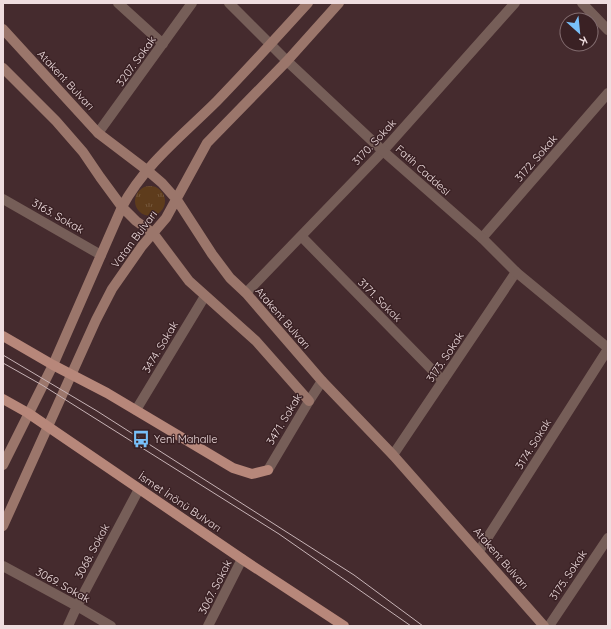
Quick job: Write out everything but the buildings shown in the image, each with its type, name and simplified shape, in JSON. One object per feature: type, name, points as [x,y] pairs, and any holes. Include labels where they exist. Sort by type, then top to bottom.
[{"type":"main road","name":"Vatan Bulvarı","points":[[3,465],[53,365],[122,207],[131,190],[218,101],[308,3]]},
{"type":"main road","name":"Vatan Bulvarı","points":[[3,526],[96,320],[112,289],[166,218],[207,143],[287,61],[339,3]]},
{"type":"main road","name":"Atakent Bulvarı","points":[[3,29],[98,133],[162,183],[177,200],[212,254],[230,278],[246,293],[322,381],[393,455],[544,626]]},
{"type":"main road","points":[[3,68],[56,121],[84,152],[100,178],[122,207],[136,221],[154,233],[189,281],[256,341],[308,401]]},
{"type":"main road","points":[[3,336],[136,410],[234,468],[252,474],[268,470]]},
{"type":"main road","name":"İsmet İnönü Bulvarı","points":[[3,399],[28,413],[242,559],[344,626]]},
{"type":"street","points":[[118,3],[163,44]]},
{"type":"street","name":"3207. Sokak","points":[[98,133],[192,3]]},
{"type":"street","name":"Fatih Caddesi","points":[[229,3],[287,61],[383,151],[482,238],[516,272],[608,348]]},
{"type":"street","name":"3170. Sokak","points":[[246,293],[383,151],[515,3]]},
{"type":"street","points":[[582,3],[608,30]]},
{"type":"street","name":"3172. Sokak","points":[[482,238],[608,93]]},
{"type":"street","name":"3163. Sokak","points":[[3,199],[101,255]]},
{"type":"street","name":"3171. Sokak","points":[[301,236],[443,381]]},
{"type":"street","name":"3173. Sokak","points":[[393,455],[516,272]]},
{"type":"street","name":"3474. Sokak","points":[[136,410],[205,296]]},
{"type":"street","name":"3174. Sokak","points":[[479,551],[608,348]]},
{"type":"street","name":"3471. Sokak","points":[[268,470],[308,401],[322,381]]},
{"type":"street","name":"3068. Sokak","points":[[68,626],[77,606],[139,489]]},
{"type":"street","name":"3175. Sokak","points":[[548,626],[608,538]]},
{"type":"street","name":"3067. Sokak","points":[[208,626],[242,559]]},
{"type":"street","name":"3069. Sokak","points":[[3,566],[111,626]]},
{"type":"green space","points":[[150,186],[156,187],[164,195],[164,207],[156,215],[150,216],[144,215],[136,207],[135,201],[136,195],[144,187]]},
{"type":"tram line","points":[[3,355],[97,411],[354,575],[423,626]]},
{"type":"tram line","points":[[3,363],[42,385],[279,534],[411,626]]},
{"type":"place","name":"Yeni Mahalle","points":[[141,439]]}]
